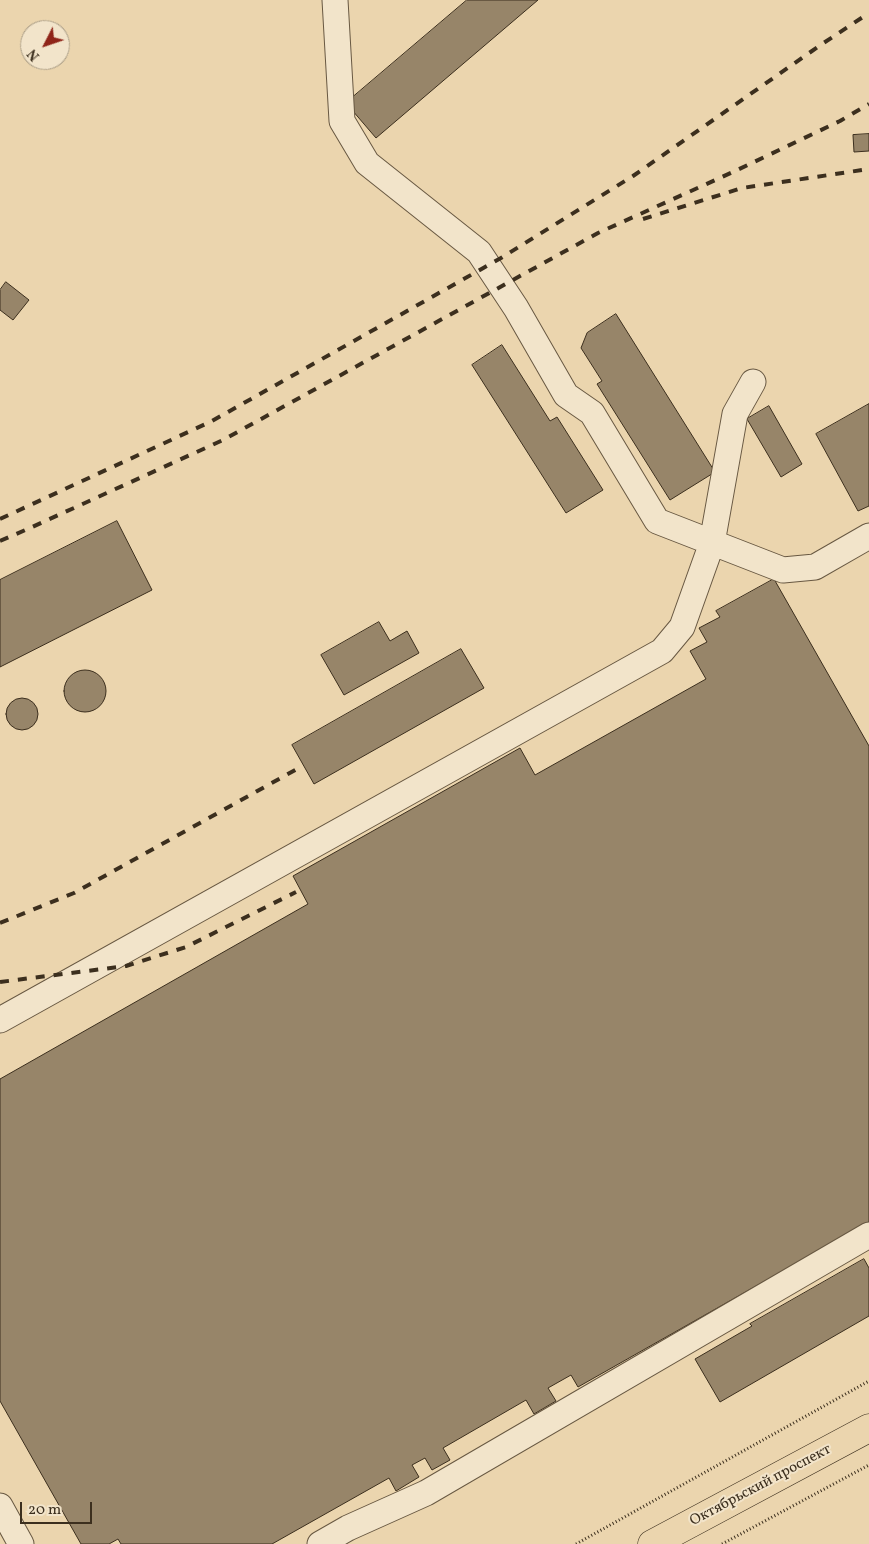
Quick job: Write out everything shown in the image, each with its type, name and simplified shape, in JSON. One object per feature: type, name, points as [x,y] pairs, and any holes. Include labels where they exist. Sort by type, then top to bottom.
[{"type":"main road","name":"Октябрьский проспект","points":[[652,1544],[869,1428]]},
{"type":"lane","points":[[335,0],[342,121],[367,162],[479,252],[516,308],[566,395],[592,413],[657,521],[783,570],[815,567],[869,536]]},
{"type":"lane","points":[[0,1020],[662,652],[682,627],[712,542],[735,414],[753,382]]},
{"type":"lane","points":[[320,1544],[348,1528],[426,1493],[869,1235]]},
{"type":"lane","points":[[0,1506],[21,1544]]},
{"type":"path","points":[[576,1544],[869,1380]]},
{"type":"path","points":[[722,1544],[869,1465]]},
{"type":"building","points":[[467,0],[538,0],[376,138],[346,103]]},
{"type":"building","points":[[869,134],[869,151],[854,152],[853,135]]},
{"type":"building","points":[[6,282],[29,300],[13,320],[0,310],[0,290]]},
{"type":"building","points":[[616,314],[715,472],[670,500],[597,384],[602,381],[581,348],[587,333]]},
{"type":"building","points":[[502,345],[550,421],[557,417],[603,490],[566,513],[472,365]]},
{"type":"building","points":[[869,404],[869,506],[858,511],[816,434]]},
{"type":"building","points":[[769,406],[802,464],[781,477],[747,419]]},
{"type":"building","points":[[117,521],[152,590],[0,667],[0,580]]},
{"type":"building","points":[[774,579],[869,746],[869,1222],[578,1387],[571,1375],[548,1388],[556,1401],[534,1414],[526,1400],[443,1448],[450,1460],[432,1470],[425,1458],[412,1465],[419,1477],[396,1491],[389,1478],[272,1544],[121,1544],[118,1539],[109,1544],[81,1544],[0,1401],[0,1079],[308,904],[293,876],[520,748],[535,775],[706,679],[690,651],[707,642],[699,628],[720,617],[716,611]]},
{"type":"building","points":[[379,622],[390,641],[407,631],[419,653],[344,695],[321,655]]},
{"type":"building","points":[[461,649],[484,688],[314,784],[292,745]]},
{"type":"building","points":[[85,670],[100,676],[106,691],[100,706],[85,712],[70,706],[64,691],[70,676]]},
{"type":"building","points":[[22,698],[28,699],[33,703],[37,708],[37,720],[33,725],[28,729],[22,730],[16,729],[11,725],[7,720],[6,714],[7,708],[11,703],[16,699]]},
{"type":"building","points":[[864,1259],[869,1268],[869,1316],[720,1402],[695,1359],[752,1326],[750,1324]]},
{"type":"railway","points":[[0,519],[212,421],[501,258],[633,176],[869,13]]},
{"type":"railway","points":[[0,541],[223,440],[598,233],[733,172],[840,121],[869,104]]},
{"type":"railway","points":[[643,219],[742,188],[869,169]]},
{"type":"railway","points":[[0,923],[74,893],[297,769]]},
{"type":"railway","points":[[0,982],[126,966],[186,947],[296,892]]}]
